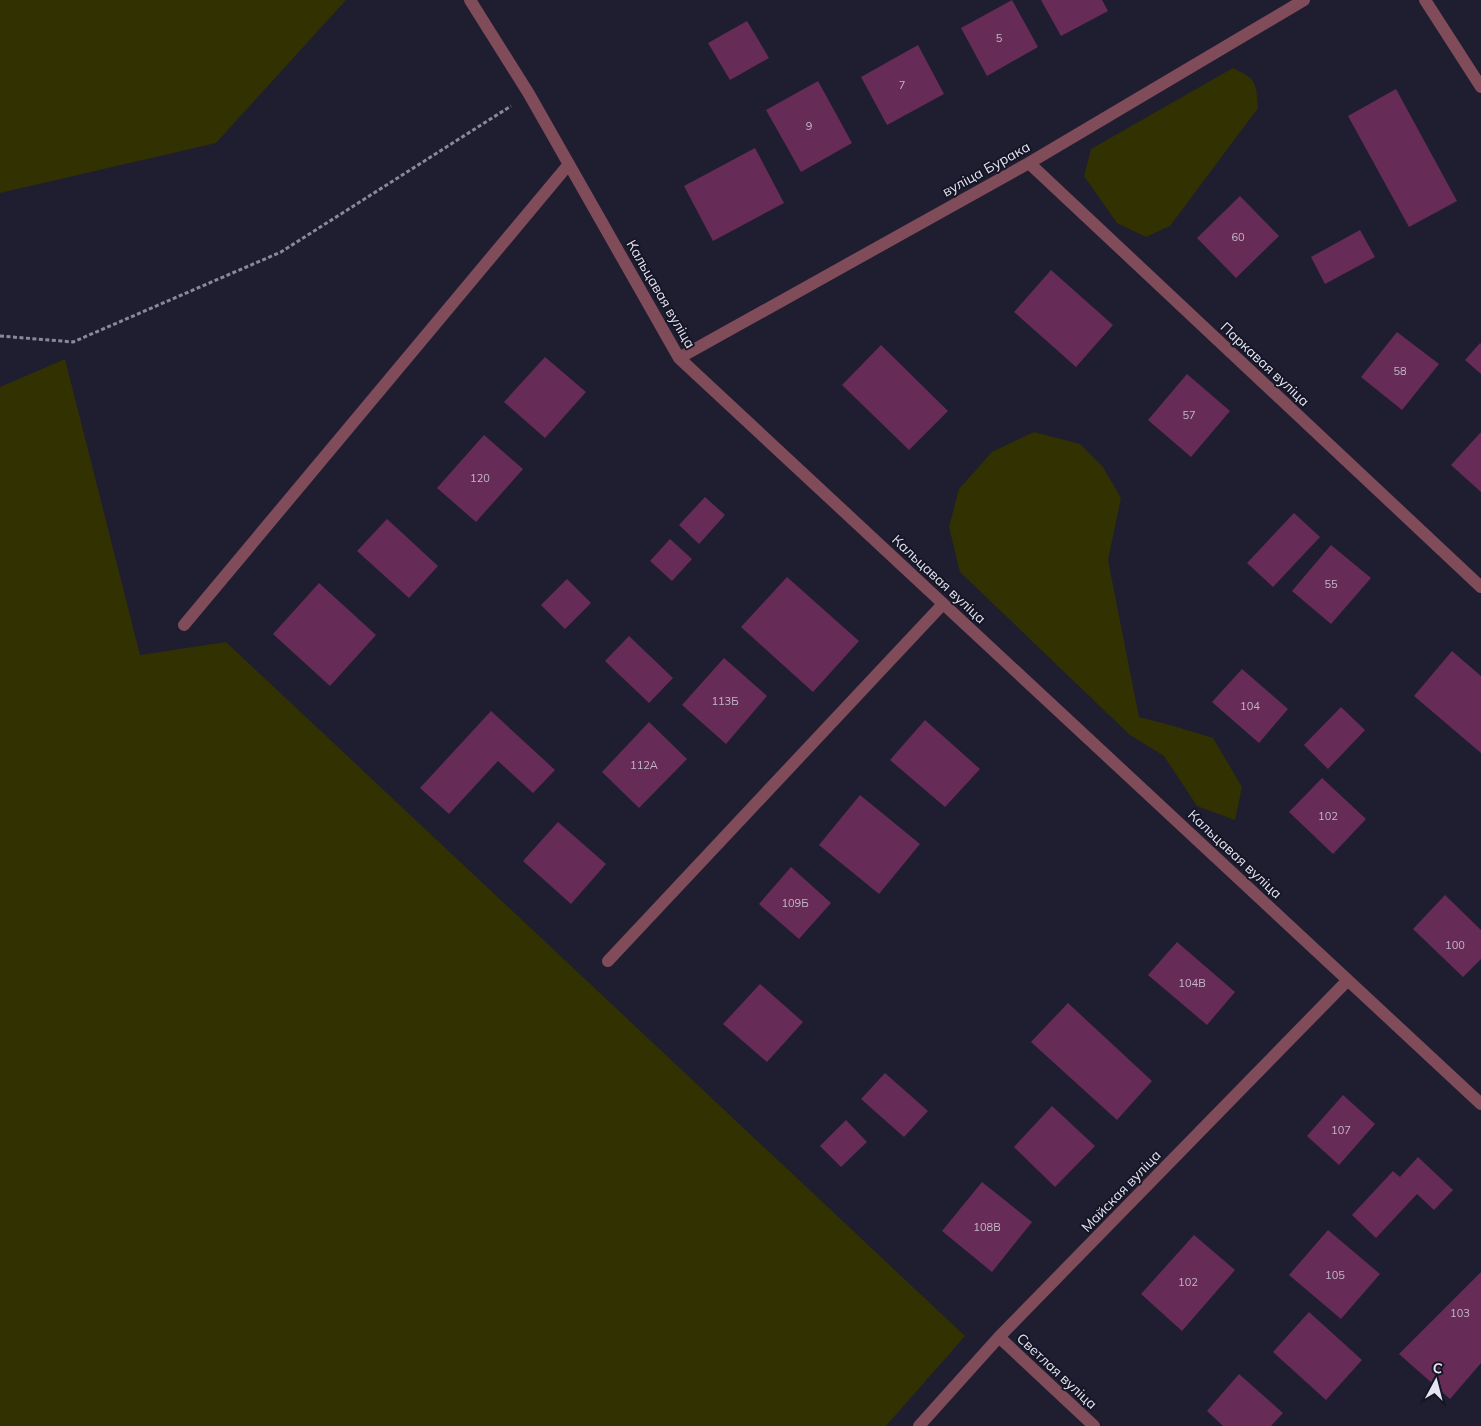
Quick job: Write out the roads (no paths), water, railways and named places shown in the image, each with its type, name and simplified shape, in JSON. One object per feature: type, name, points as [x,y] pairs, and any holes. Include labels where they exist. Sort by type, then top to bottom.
[{"type":"street","name":"Кальцавая вуліца","points":[[470,0],[530,94],[680,358],[1481,1104]]},
{"type":"street","name":"вуліца Бурака","points":[[680,358],[1029,163],[1304,0]]},
{"type":"street","points":[[1425,0],[1481,87]]},
{"type":"street","name":"Паркавая вуліца","points":[[1029,163],[1481,587]]},
{"type":"street","points":[[184,625],[569,164]]},
{"type":"street","points":[[608,961],[943,604]]},
{"type":"street","name":"Майская вуліца","points":[[919,1426],[999,1337],[1348,980]]},
{"type":"street","name":"Светлая вуліца","points":[[999,1337],[1094,1426]]}]
